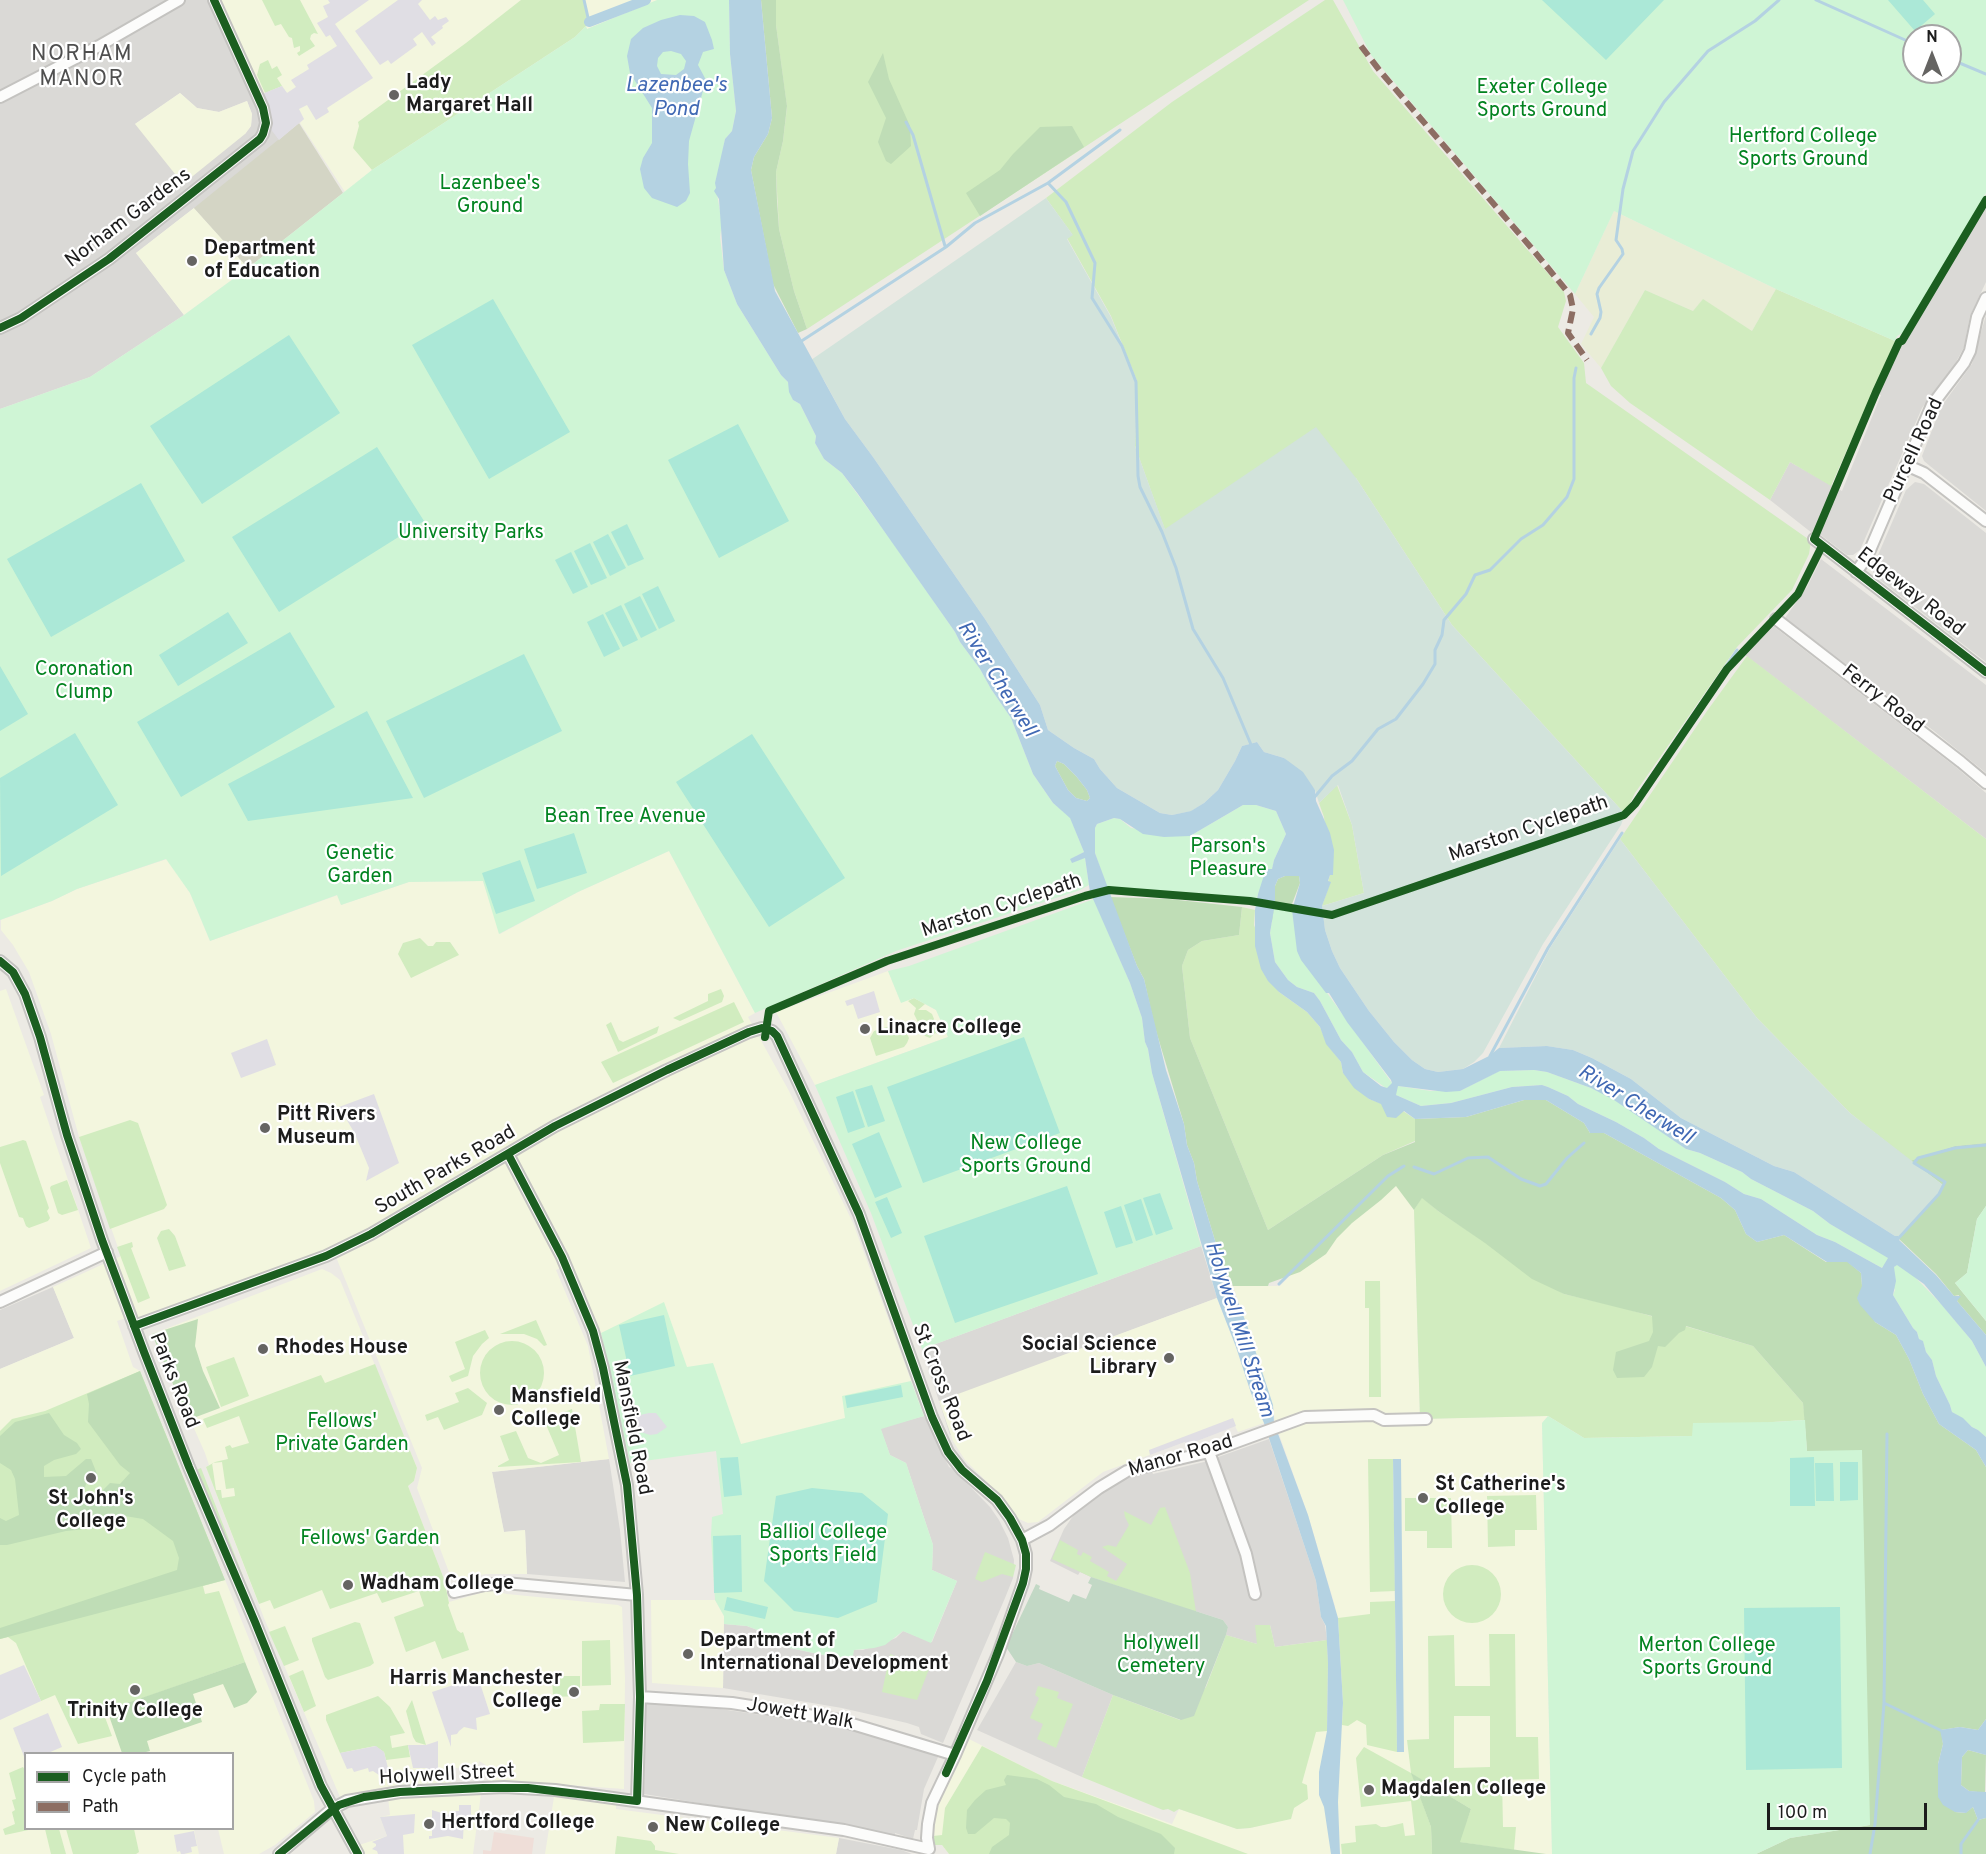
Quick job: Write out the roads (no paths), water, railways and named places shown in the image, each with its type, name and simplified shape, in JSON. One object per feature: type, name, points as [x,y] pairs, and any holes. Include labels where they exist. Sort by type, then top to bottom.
[{"type":"street","points":[[0,97],[99,46],[179,0]]},
{"type":"street","name":"Norham Gardens","points":[[0,328],[21,318],[109,259],[260,139],[266,123],[263,108],[214,0]]},
{"type":"street","name":"Purcell Road","points":[[1856,572],[1867,557],[1932,405],[1964,363],[1970,351],[1977,317],[1986,298]]},
{"type":"street","points":[[1906,465],[1924,473],[1986,521]]},
{"type":"street","name":"Edgeway Road","points":[[1814,539],[1986,672]]},
{"type":"street","name":"Ferry Road","points":[[1776,619],[1986,783]]},
{"type":"street","name":"Parks Road","points":[[0,961],[13,972],[25,994],[40,1037],[67,1135],[107,1252],[189,1467],[332,1809],[358,1854]]},
{"type":"street","name":"South Parks Road","points":[[134,1326],[326,1256],[371,1234],[555,1126],[756,1028],[766,1029]]},
{"type":"street","name":"St Cross Road","points":[[766,1029],[777,1036],[859,1214],[932,1417],[948,1452],[962,1470],[997,1500],[1023,1540],[1026,1554],[1023,1583],[987,1681],[932,1803],[927,1824],[927,1838],[932,1851]]},
{"type":"street","name":"Mansfield Road","points":[[508,1154],[570,1273],[597,1341],[627,1485],[637,1595],[640,1697],[637,1801]]},
{"type":"street","points":[[0,1302],[107,1252]]},
{"type":"street","name":"Manor Road","points":[[1023,1540],[1050,1525],[1099,1488],[1127,1471],[1209,1452],[1305,1416],[1374,1415],[1384,1420],[1426,1419]]},
{"type":"street","points":[[1209,1452],[1246,1554],[1255,1594]]},
{"type":"street","points":[[454,1592],[505,1583],[637,1595]]},
{"type":"street","name":"Jowett Walk","points":[[640,1697],[732,1703],[839,1720],[955,1755]]},
{"type":"street","name":"Holywell Street","points":[[279,1854],[332,1809],[347,1801],[399,1792],[469,1788],[528,1788],[637,1801],[681,1809],[844,1830],[932,1851]]},
{"type":"water","points":[[729,0],[761,0],[772,118],[768,134],[754,157],[751,170],[775,291],[845,419],[985,619],[1040,705],[1048,730],[1094,759],[1117,788],[1160,813],[1172,815],[1191,811],[1218,790],[1242,746],[1257,742],[1264,752],[1284,758],[1303,772],[1315,790],[1316,801],[1330,833],[1334,850],[1333,875],[1330,875],[1328,881],[1331,882],[1322,906],[1325,930],[1332,951],[1340,968],[1369,1011],[1412,1060],[1425,1069],[1438,1072],[1463,1069],[1489,1056],[1499,1048],[1547,1046],[1573,1050],[1592,1058],[1631,1079],[1681,1118],[1774,1166],[1794,1172],[1898,1236],[1898,1239],[1936,1275],[1954,1296],[1961,1296],[1957,1301],[1986,1335],[1986,1367],[1972,1341],[1924,1284],[1897,1265],[1894,1267],[1896,1281],[1893,1295],[1917,1332],[1919,1339],[1923,1341],[1952,1412],[1986,1437],[1986,1467],[1976,1450],[1939,1424],[1896,1335],[1875,1322],[1860,1305],[1857,1298],[1862,1286],[1861,1273],[1847,1262],[1827,1262],[1784,1235],[1757,1242],[1746,1234],[1735,1210],[1721,1198],[1604,1133],[1590,1133],[1584,1123],[1546,1100],[1524,1100],[1466,1117],[1415,1119],[1404,1111],[1396,1118],[1387,1117],[1381,1104],[1369,1099],[1354,1088],[1343,1073],[1341,1062],[1326,1044],[1320,1027],[1307,1012],[1279,992],[1268,981],[1261,969],[1255,946],[1255,910],[1265,872],[1267,869],[1272,869],[1286,834],[1276,811],[1256,805],[1243,805],[1190,836],[1164,837],[1143,834],[1120,819],[1114,818],[1097,824],[1095,853],[1137,966],[1144,979],[1166,1070],[1184,1124],[1187,1145],[1220,1257],[1247,1325],[1273,1405],[1274,1423],[1308,1515],[1338,1618],[1343,1703],[1338,1802],[1340,1854],[1331,1854],[1324,1807],[1319,1795],[1319,1772],[1327,1731],[1328,1663],[1326,1626],[1321,1617],[1316,1581],[1264,1423],[1217,1298],[1152,1073],[1142,1018],[1130,983],[1090,892],[1085,858],[1072,863],[1070,859],[1084,852],[1070,818],[1053,803],[1033,774],[1011,718],[955,632],[858,494],[842,473],[824,459],[815,443],[816,436],[800,404],[793,400],[789,392],[788,382],[781,375],[737,304],[724,270],[719,199],[714,191],[725,139],[732,131],[736,111],[730,54]],"holes":[[[1057,761],[1064,764],[1087,790],[1090,798],[1087,801],[1076,798],[1068,790],[1055,766]],[[1285,876],[1299,876],[1300,883],[1292,910],[1297,951],[1301,960],[1326,993],[1329,993],[1347,1022],[1391,1080],[1392,1083],[1387,1088],[1363,1072],[1352,1052],[1341,1040],[1314,993],[1297,987],[1288,980],[1275,962],[1270,933],[1275,886],[1278,879]],[[1500,1071],[1547,1072],[1591,1088],[1614,1100],[1686,1149],[1742,1172],[1751,1179],[1813,1211],[1830,1224],[1888,1258],[1882,1268],[1835,1242],[1817,1235],[1761,1199],[1744,1194],[1659,1149],[1616,1122],[1578,1104],[1568,1096],[1542,1085],[1512,1087],[1451,1103],[1421,1106],[1396,1095],[1398,1086],[1446,1092],[1460,1091]]]},
{"type":"water","name":"Lazenbee's Pond","points":[[680,15],[694,16],[705,22],[714,49],[703,52],[698,65],[706,80],[689,141],[690,193],[686,201],[677,207],[652,198],[644,188],[640,169],[643,158],[652,143],[652,108],[630,73],[627,56],[631,39],[643,28]],"holes":[[[671,51],[681,54],[686,61],[684,69],[676,75],[661,74],[657,66],[658,58],[663,52]]]},
{"type":"water","points":[[1393,1459],[1401,1459],[1404,1752],[1397,1752]]},
{"type":"water","points":[[1986,1719],[1986,1755],[1968,1750],[1962,1757],[1961,1785],[1969,1791],[1986,1792],[1986,1818],[1978,1820],[1973,1807],[1966,1813],[1955,1812],[1943,1805],[1938,1797],[1938,1764],[1943,1744],[1940,1730],[1960,1727],[1978,1730]]},
{"type":"waterway","points":[[584,0],[589,22]]},
{"type":"waterway","points":[[589,22],[646,0]]},
{"type":"waterway","points":[[1591,334],[1600,318],[1597,294],[1599,288],[1623,254],[1616,240],[1623,189],[1633,151],[1664,102],[1708,51],[1755,21],[1779,0]]},
{"type":"waterway","points":[[1816,0],[1902,39]]},
{"type":"waterway","points":[[1962,64],[1986,74]]},
{"type":"waterway","points":[[906,122],[913,135],[945,246]]},
{"type":"waterway","points":[[800,342],[946,247],[975,223],[1048,183],[1120,130]]},
{"type":"waterway","points":[[1048,183],[1066,202],[1095,263],[1092,298],[1122,346],[1136,382],[1140,487],[1162,532],[1176,568],[1193,629],[1223,678],[1252,747]]},
{"type":"waterway","points":[[1313,799],[1332,776],[1352,761],[1378,729],[1396,719],[1423,684],[1435,664],[1435,650],[1442,635],[1444,620],[1466,594],[1475,575],[1490,570],[1521,539],[1543,525],[1567,497],[1574,479],[1574,378],[1576,368]]},
{"type":"waterway","points":[[1630,807],[1737,650]]},
{"type":"waterway","points":[[1490,1056],[1548,948],[1622,833]]},
{"type":"waterway","points":[[1414,1167],[1434,1174],[1468,1158],[1488,1157],[1521,1179],[1540,1186],[1546,1184],[1567,1158],[1584,1143]]},
{"type":"waterway","points":[[1896,1241],[1939,1194],[1945,1182],[1914,1163],[1918,1158],[1955,1148],[1986,1145]]},
{"type":"waterway","points":[[1279,1284],[1388,1176],[1404,1166]]},
{"type":"waterway","points":[[1870,1854],[1875,1824],[1884,1703],[1887,1434]]},
{"type":"waterway","points":[[1884,1703],[1940,1730]]},
{"type":"waterway","points":[[1961,1854],[1961,1844],[1978,1820]]},
{"type":"place","name":"Lady Margaret Hall","points":[[394,95]]},
{"type":"place","name":"Department of Education","points":[[192,261]]},
{"type":"place","name":"Linacre College","points":[[865,1029]]},
{"type":"place","name":"Pitt Rivers Museum","points":[[265,1128]]},
{"type":"place","name":"Rhodes House","points":[[263,1349]]},
{"type":"place","name":"Social Science Library","points":[[1169,1358]]},
{"type":"place","name":"Mansfield College","points":[[499,1410]]},
{"type":"place","name":"St John's College","points":[[91,1478]]},
{"type":"place","name":"St Catherine's College","points":[[1423,1498]]},
{"type":"place","name":"Wadham College","points":[[348,1585]]},
{"type":"place","name":"Department of International Development","points":[[688,1654]]},
{"type":"place","name":"Trinity College","points":[[135,1690]]},
{"type":"place","name":"Harris Manchester College","points":[[574,1692]]},
{"type":"place","name":"Magdalen College","points":[[1369,1790]]},
{"type":"place","name":"Hertford College","points":[[429,1824]]},
{"type":"place","name":"New College","points":[[653,1827]]},
{"type":"district","name":"NORHAM MANOR","points":[[82,68]]},
{"type":"park label","name":"Exeter College Sports Ground","points":[[1542,100]]},
{"type":"park label","name":"Hertford College Sports Ground","points":[[1803,150]]},
{"type":"park label","name":"Lazenbee's Ground","points":[[490,196]]},
{"type":"park label","name":"University Parks","points":[[471,534]]},
{"type":"park label","name":"Coronation Clump","points":[[84,682]]},
{"type":"park label","name":"Bean Tree Avenue","points":[[625,818]]},
{"type":"park label","name":"Parson's Pleasure","points":[[1228,860]]},
{"type":"park label","name":"Genetic Garden","points":[[360,866]]},
{"type":"park label","name":"New College Sports Ground","points":[[1026,1156]]},
{"type":"park label","name":"Fellows' Private Garden","points":[[342,1434]]},
{"type":"park label","name":"Fellows' Garden","points":[[370,1540]]},
{"type":"park label","name":"Balliol College Sports Field","points":[[823,1546]]},
{"type":"park label","name":"Holywell Cemetery","points":[[1161,1656]]},
{"type":"park label","name":"Merton College Sports Ground","points":[[1707,1658]]},
{"type":"water label","name":"River Cherwell","points":[[996,680]]},
{"type":"water label","name":"River Cherwell","points":[[1635,1106]]},
{"type":"water label","name":"Holywell Mill Stream","points":[[1238,1330]]}]
